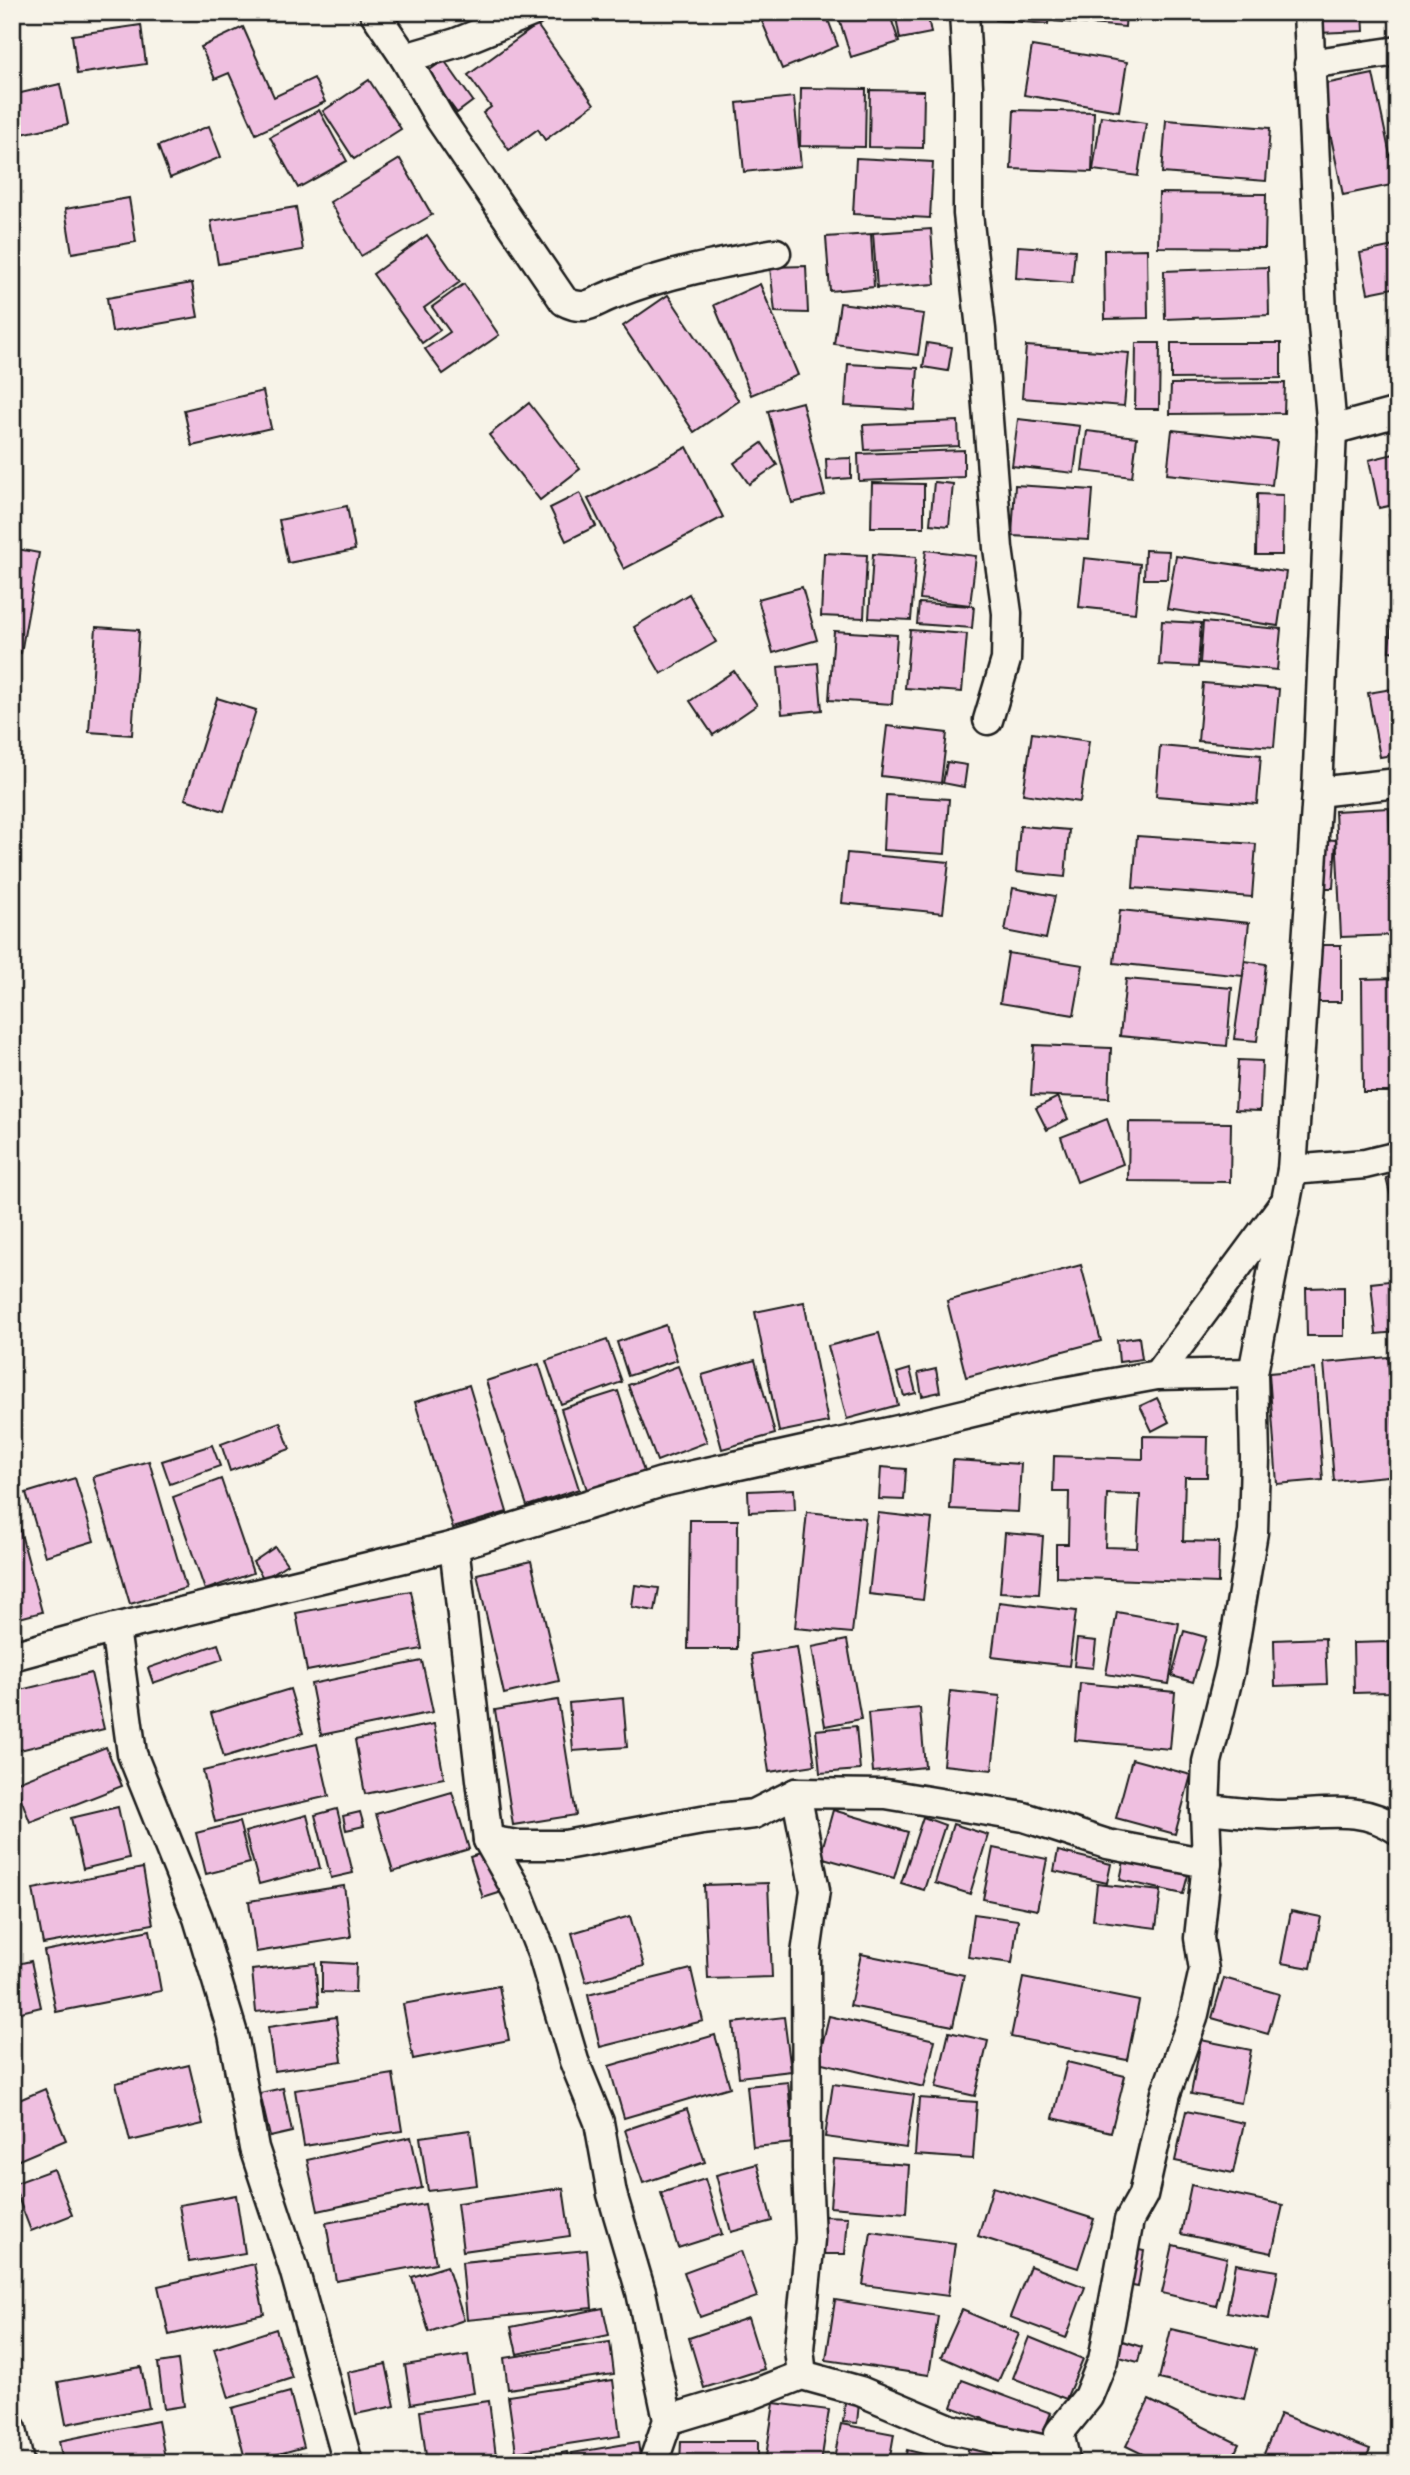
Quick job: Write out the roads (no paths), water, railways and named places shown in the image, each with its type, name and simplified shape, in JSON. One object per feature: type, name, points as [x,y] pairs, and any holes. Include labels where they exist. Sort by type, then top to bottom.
[{"type":"street","points":[[374,12],[405,58],[440,119],[564,301],[575,307],[591,306],[611,295],[663,277],[704,266],[776,253]]},
{"type":"street","points":[[405,58],[456,43],[532,12]]},
{"type":"street","points":[[964,12],[968,86],[968,214],[981,328],[998,548],[1007,613],[1006,660],[988,720]]},
{"type":"street","points":[[668,2420],[751,2395],[802,2375],[860,2391],[950,2429],[1064,2454],[1059,2433],[1088,2397],[1103,2360],[1129,2220],[1143,2195],[1166,2093],[1196,2006],[1204,1970],[1199,1938],[1207,1863],[1207,1762],[1230,1671],[1252,1532],[1255,1458],[1253,1373],[1292,1170],[1317,792],[1332,430],[1322,314],[1308,12]]},
{"type":"street","points":[[1309,64],[1398,51]]},
{"type":"street","points":[[1332,430],[1398,412]]},
{"type":"street","points":[[1317,792],[1398,783]]},
{"type":"street","points":[[1292,1170],[1364,1164],[1398,1156]]},
{"type":"street","points":[[1157,1375],[1287,1199]]},
{"type":"street","points":[[12,1657],[115,1628],[454,1546],[662,1482],[1031,1398],[1157,1375],[1253,1373]]},
{"type":"street","points":[[454,1546],[488,1840],[518,1893],[543,1956],[575,2060],[599,2122],[612,2194],[641,2292],[668,2420],[653,2463]]},
{"type":"street","points":[[115,1628],[132,1754],[198,1918],[214,1969],[233,2034],[254,2148],[294,2269],[348,2463]]},
{"type":"street","points":[[488,1840],[517,1845],[565,1845],[702,1820],[754,1814],[796,1793],[886,1794],[1024,1816],[1107,1844],[1207,1863]]},
{"type":"street","points":[[796,1793],[815,1890],[806,1954],[810,2239],[799,2349],[802,2375]]},
{"type":"street","points":[[1205,1809],[1281,1815],[1340,1811],[1382,1819],[1398,1830]]},
{"type":"street","points":[[12,2429],[19,2463]]}]
